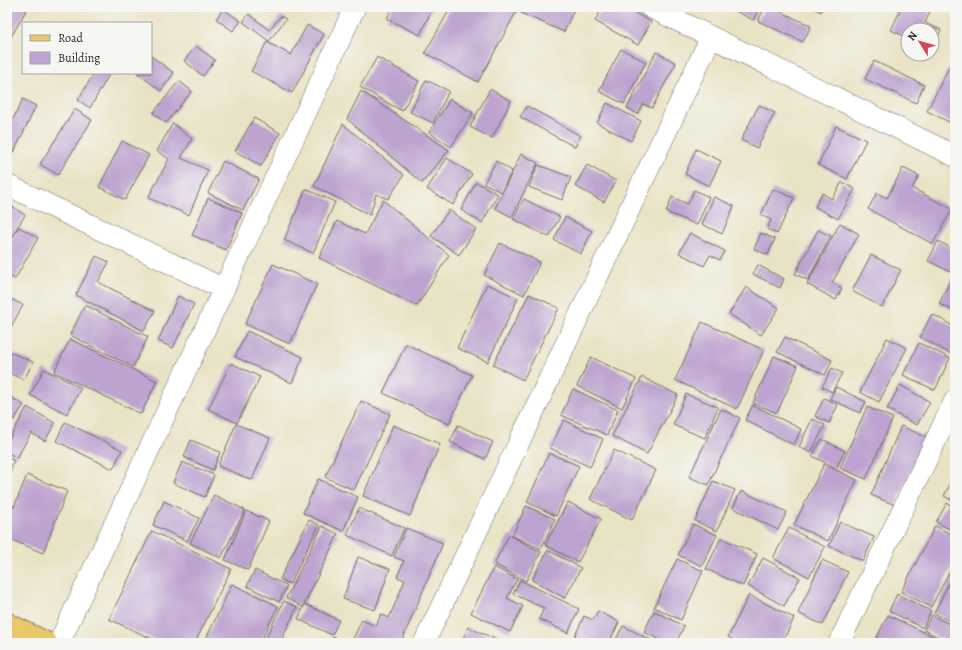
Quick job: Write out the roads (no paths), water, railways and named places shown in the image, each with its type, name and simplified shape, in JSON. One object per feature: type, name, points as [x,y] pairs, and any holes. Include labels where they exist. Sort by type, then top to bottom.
[{"type":"main road","points":[[7,624],[46,643]]},
{"type":"street","points":[[59,643],[355,7]]},
{"type":"street","points":[[650,7],[955,156]]},
{"type":"street","points":[[424,643],[711,37]]},
{"type":"street","points":[[7,184],[224,289]]},
{"type":"street","points":[[839,643],[955,400]]}]
